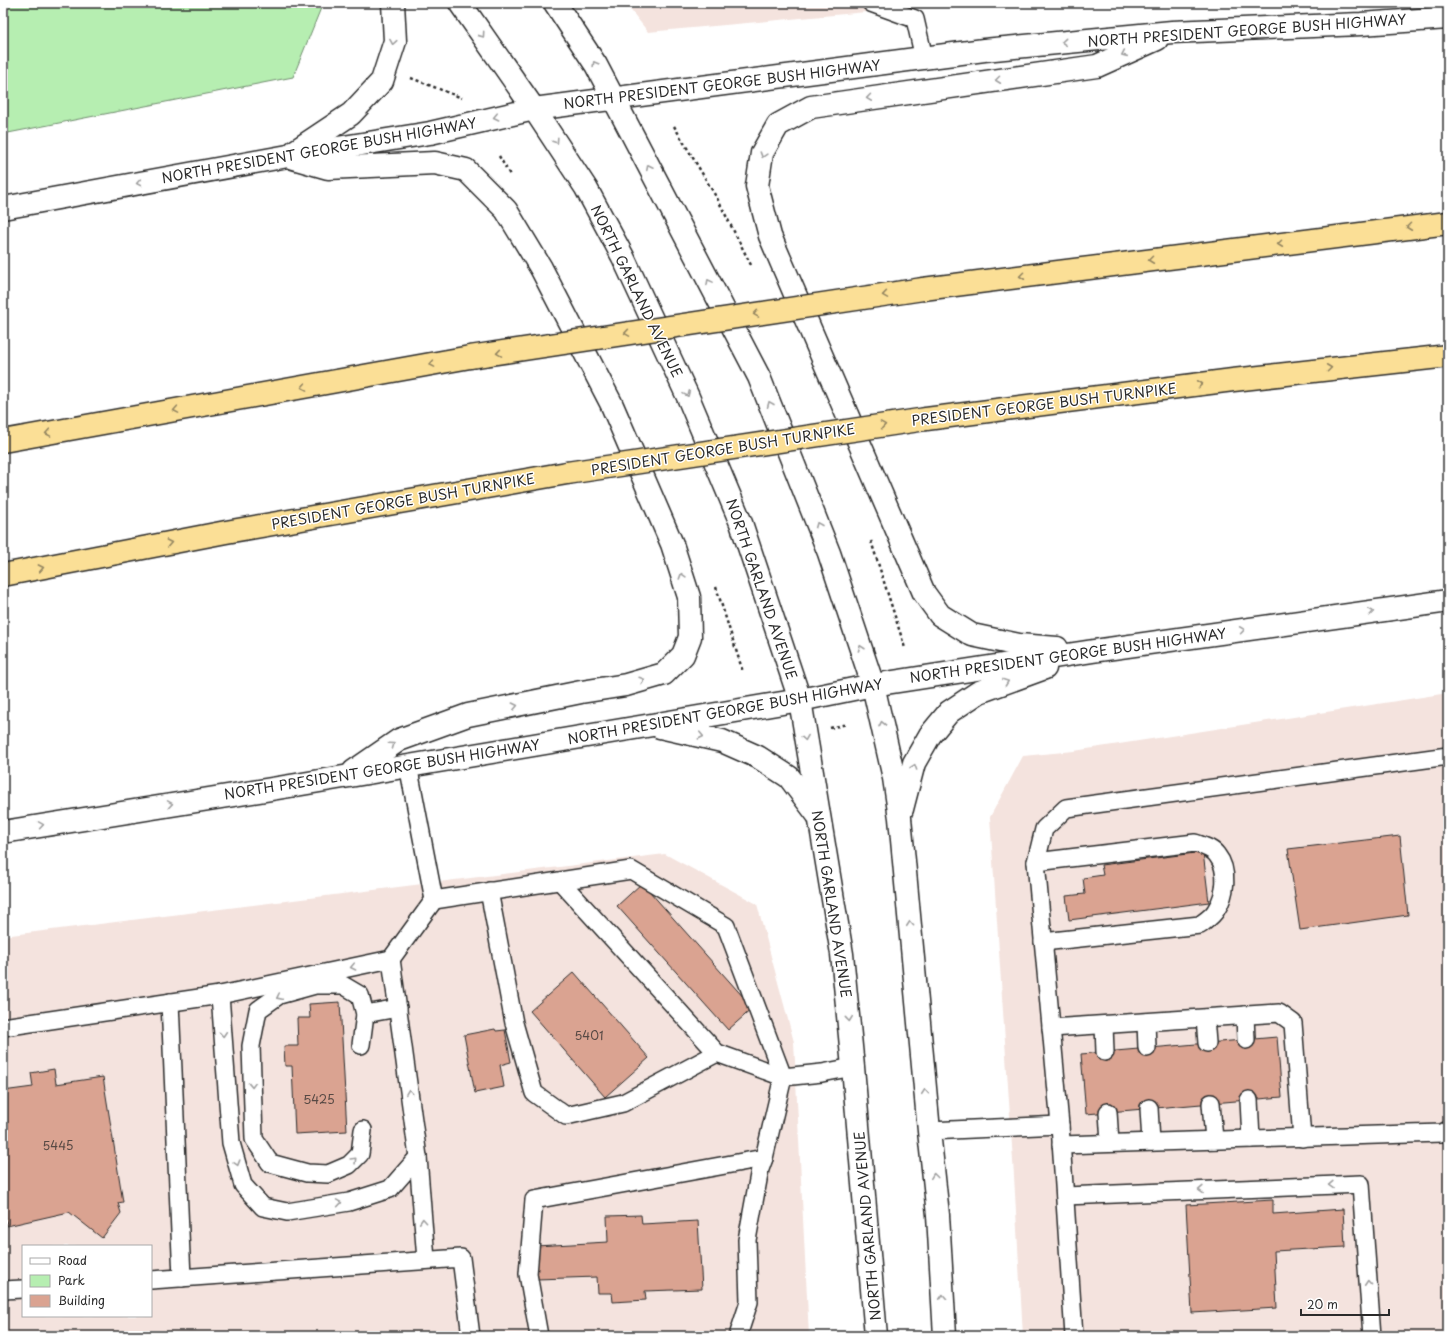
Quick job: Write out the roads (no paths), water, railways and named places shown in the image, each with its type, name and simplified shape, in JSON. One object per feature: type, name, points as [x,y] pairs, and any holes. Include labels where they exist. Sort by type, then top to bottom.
[{"type":"highway","points":[[3,441],[470,357],[923,289],[1448,223]]},
{"type":"highway","name":"PRESIDENT GEORGE BUSH TURNPIKE","points":[[3,575],[226,532],[567,472],[926,419],[1233,380],[1448,356]]},
{"type":"main road","points":[[288,156],[351,114],[382,81],[395,41],[393,3]]},
{"type":"main road","name":"NORTH GARLAND AVENUE","points":[[460,3],[534,109],[586,188],[616,243],[688,397],[741,523],[800,700],[842,954],[854,1067],[876,1336]]},
{"type":"main road","points":[[555,3],[596,65],[759,377],[829,553],[873,685],[894,778],[900,818],[938,1215],[945,1336]]},
{"type":"main road","name":"NORTH PRESIDENT GEORGE BUSH HIGHWAY","points":[[3,208],[288,156],[430,133],[534,109],[984,50],[1172,32],[1361,24],[1448,18]]},
{"type":"main road","points":[[1093,651],[1019,645],[972,635],[940,615],[924,593],[773,243],[757,186],[762,153],[778,125],[811,107],[1096,66],[1172,32]]},
{"type":"main road","points":[[288,156],[328,168],[435,163],[466,170],[506,210],[541,268],[611,402],[672,544],[689,598],[690,637],[683,654],[664,674],[626,685],[581,692],[468,715],[399,740],[348,775]]},
{"type":"main road","name":"NORTH PRESIDENT GEORGE BUSH HIGHWAY","points":[[3,832],[800,700],[873,685],[1093,651],[1448,601]]},
{"type":"main road","points":[[900,818],[914,763],[930,735],[949,712],[979,692],[1093,651]]},
{"type":"main road","points":[[649,725],[722,741],[758,757],[789,777],[818,816]]},
{"type":"lane","points":[[871,3],[915,19],[924,58]]},
{"type":"lane","points":[[1074,1336],[1060,1125],[1036,862],[1044,829],[1066,808],[1448,756]]},
{"type":"lane","points":[[408,765],[434,900]]},
{"type":"lane","points":[[1036,862],[1195,843],[1207,848],[1217,855],[1224,869],[1224,894],[1216,912],[1200,925],[1043,942]]},
{"type":"lane","points":[[3,1027],[220,996],[391,959],[434,900],[632,870],[726,926],[783,1077],[764,1158],[760,1169],[747,1240],[749,1302],[738,1336]]},
{"type":"lane","points":[[560,881],[718,1053],[783,1077],[822,1073],[854,1067]]},
{"type":"lane","points":[[489,891],[514,1022],[534,1093],[566,1116],[623,1103],[718,1053]]},
{"type":"lane","points":[[391,959],[418,1157],[426,1260]]},
{"type":"lane","points":[[361,1045],[365,1014],[360,995],[343,985],[315,985],[279,995],[258,1010],[251,1046],[254,1139],[270,1163],[307,1173],[328,1174],[349,1165],[360,1154],[363,1130]]},
{"type":"lane","points":[[220,996],[231,1143],[243,1185],[263,1207],[287,1212],[349,1202],[390,1189],[418,1157]]},
{"type":"lane","points":[[170,1002],[182,1278]]},
{"type":"lane","points":[[365,1014],[398,1008]]},
{"type":"lane","points":[[1051,1028],[1279,1013],[1293,1023],[1302,1138]]},
{"type":"lane","points":[[1245,1015],[1246,1040]]},
{"type":"lane","points":[[1205,1018],[1207,1043]]},
{"type":"lane","points":[[1146,1022],[1146,1048]]},
{"type":"lane","points":[[1104,1025],[1105,1052]]},
{"type":"lane","points":[[1249,1100],[1252,1139]]},
{"type":"lane","points":[[1211,1103],[1214,1140]]},
{"type":"lane","points":[[1150,1108],[1151,1142]]},
{"type":"lane","points":[[1108,1112],[1110,1143]]},
{"type":"lane","points":[[929,1131],[1060,1125]]},
{"type":"lane","points":[[1061,1145],[1442,1133],[1448,1130]]},
{"type":"lane","points":[[539,1336],[528,1274],[534,1200],[764,1158]]},
{"type":"lane","points":[[1065,1196],[1362,1184],[1372,1336]]},
{"type":"lane","points":[[152,1280],[461,1258],[471,1336]]},
{"type":"lane","points":[[3,1290],[22,1289]]}]
